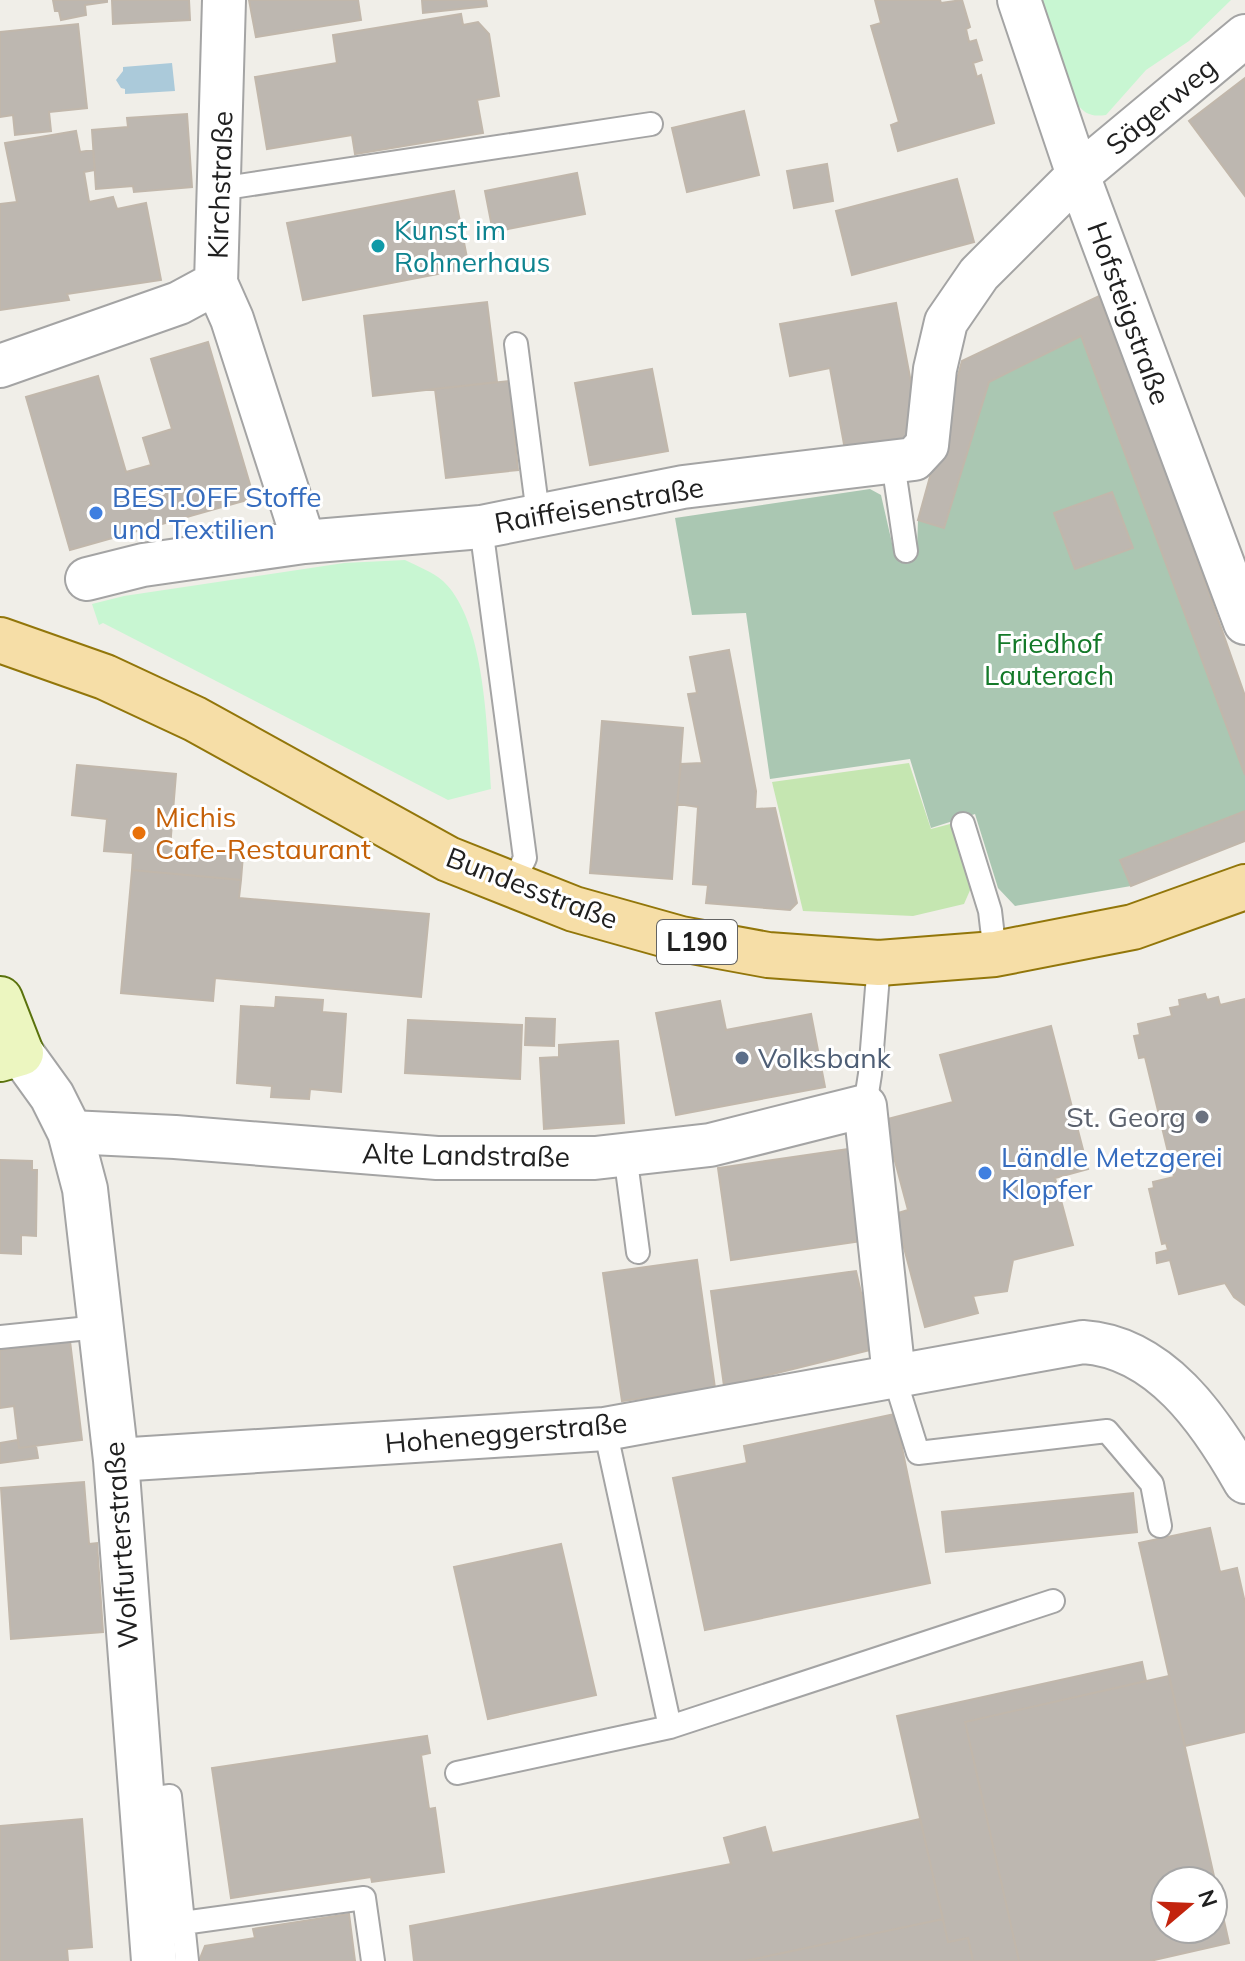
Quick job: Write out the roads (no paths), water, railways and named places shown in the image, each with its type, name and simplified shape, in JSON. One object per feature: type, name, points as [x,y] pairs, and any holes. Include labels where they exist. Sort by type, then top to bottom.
[{"type":"main road","name":"Bundesstraße","points":[[0,640],[105,677],[195,719],[448,859],[574,909],[681,939],[768,955],[879,963],[995,954],[1133,927],[1245,887]]},
{"type":"main road","points":[[0,999],[10,1056]]},
{"type":"street","name":"Kirchstraße","points":[[0,366],[179,303],[216,283],[224,0]]},
{"type":"street","name":"Hofsteigstraße","points":[[1019,0],[1078,175],[1245,623]]},
{"type":"street","name":"Sägerweg","points":[[893,463],[914,459],[927,445],[935,369],[946,322],[979,274],[1078,175],[1245,36]]},
{"type":"street","points":[[216,283],[232,319],[304,542]]},
{"type":"street","name":"Raiffeisenstraße","points":[[87,579],[143,565],[304,542],[481,527],[683,487],[893,463]]},
{"type":"street","points":[[10,1056],[52,1096],[70,1132]]},
{"type":"street","points":[[865,1106],[894,1376]]},
{"type":"street","name":"Alte Landstraße","points":[[70,1132],[175,1137],[437,1158],[595,1158],[710,1145],[865,1106]]},
{"type":"street","name":"Wolfurterstraße","points":[[70,1132],[85,1189],[116,1460],[154,1961]]},
{"type":"street","name":"Hoheneggerstraße","points":[[116,1460],[605,1429],[1083,1342],[1101,1343],[1132,1356],[1165,1376],[1195,1407],[1226,1449],[1245,1482]]},
{"type":"lane","points":[[219,189],[651,124]]},
{"type":"lane","points":[[516,344],[538,514]]},
{"type":"lane","points":[[893,463],[906,551]]},
{"type":"lane","points":[[481,527],[525,858],[512,885]]},
{"type":"lane","points":[[963,824],[990,911],[995,954]]},
{"type":"lane","points":[[865,1106],[879,963]]},
{"type":"lane","points":[[625,1154],[638,1252]]},
{"type":"lane","points":[[0,1337],[99,1327]]},
{"type":"lane","points":[[894,1376],[918,1453],[1107,1431],[1152,1484],[1160,1526]]},
{"type":"lane","points":[[605,1429],[670,1727]]},
{"type":"lane","points":[[457,1773],[670,1727],[1053,1601]]},
{"type":"lane","points":[[140,1800],[170,1796],[187,1961]]},
{"type":"lane","points":[[183,1923],[364,1898],[373,1961]]},
{"type":"water","points":[[172,63],[175,91],[125,94],[125,89],[116,80],[123,67]]},
{"type":"place","name":"Kunst im Rohnerhaus","points":[[378,246]]},
{"type":"place","name":"BEST.OFF Stoffe und Textilien","points":[[96,513]]},
{"type":"place","name":"Michis Cafe-Restaurant","points":[[139,833]]},
{"type":"place","name":"Volksbank","points":[[742,1058]]},
{"type":"place","name":"St. Georg","points":[[1202,1117]]},
{"type":"place","name":"Ländle Metzgerei Klopfer","points":[[985,1173]]},
{"type":"park label","name":"Friedhof Lauterach","points":[[1049,659]]}]
